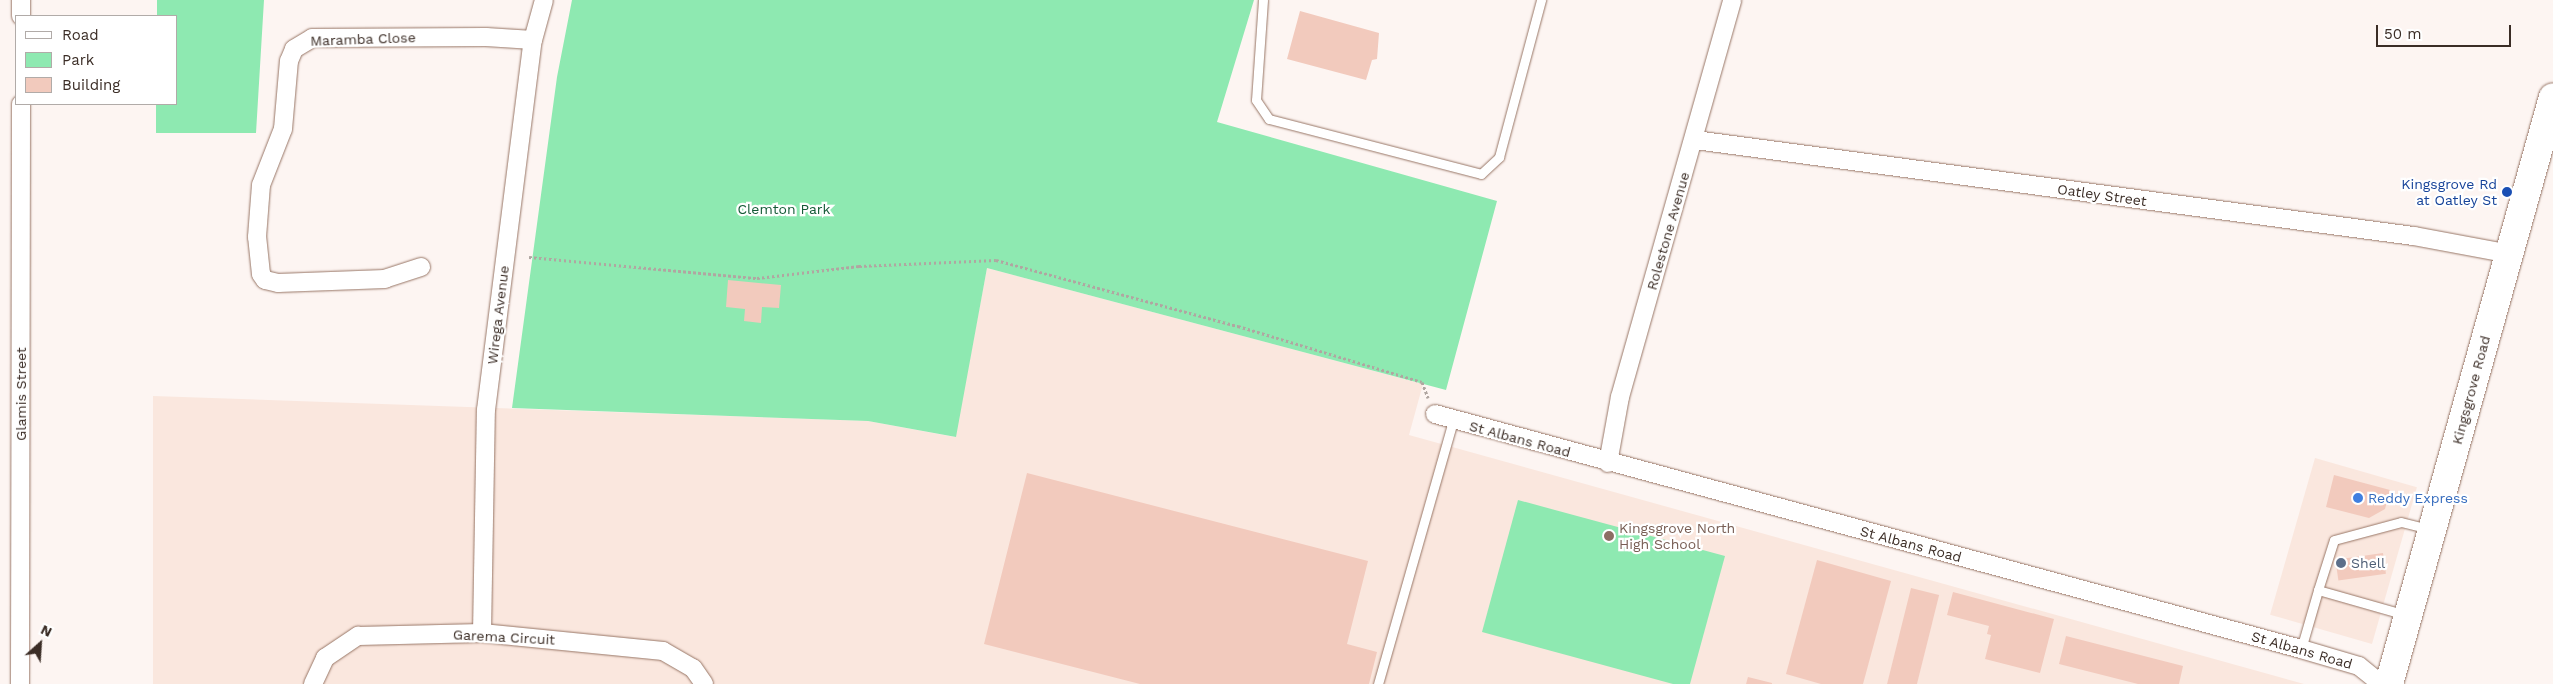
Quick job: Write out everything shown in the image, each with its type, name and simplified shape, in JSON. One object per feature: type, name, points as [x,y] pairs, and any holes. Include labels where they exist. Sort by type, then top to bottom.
[{"type":"main road","name":"Kingsgrove Road","points":[[2389,684],[2553,97]]},
{"type":"street","points":[[21,0],[21,15]]},
{"type":"street","name":"Wirega Avenue","points":[[482,633],[486,410],[533,40],[544,0]]},
{"type":"street","name":"Rolestone Avenue","points":[[1608,463],[1620,397],[1695,140],[1732,0]]},
{"type":"street","name":"Maramba Close","points":[[421,267],[385,279],[278,283],[265,280],[261,274],[257,238],[261,185],[283,129],[288,61],[294,49],[302,41],[319,38],[486,37],[533,40]]},
{"type":"street","name":"Glamis Street","points":[[20,684],[21,105]]},
{"type":"street","name":"Oatley Street","points":[[1695,140],[2414,236],[2510,254]]},
{"type":"street","name":"St Albans Road","points":[[1435,414],[1608,463],[2301,649],[2359,666],[2381,684]]},
{"type":"street","name":"Garema Circuit","points":[[313,684],[325,658],[358,636],[482,633],[663,651],[693,668],[704,684]]},
{"type":"lane","points":[[1263,0],[1256,100],[1269,119],[1482,174],[1498,156],[1541,0]]},
{"type":"lane","points":[[1378,684],[1453,420]]},
{"type":"lane","points":[[2301,649],[2334,540],[2401,522],[2432,530]]},
{"type":"lane","points":[[2318,590],[2408,615]]},
{"type":"path","points":[[529,256],[758,278],[859,266],[996,260],[1238,326],[1422,382],[1435,414]]},
{"type":"shaded area","points":[[987,268],[1423,384],[1409,435],[2304,684],[153,684],[153,396],[868,421],[955,437]]},
{"type":"shaded area","name":"Shell","points":[[2315,458],[2417,487],[2372,644],[2270,615]]},
{"type":"green space","points":[[157,0],[264,0],[256,133],[156,133],[156,105],[178,105],[178,15],[157,15]]},
{"type":"green space","name":"Clemton Park","points":[[572,0],[1254,0],[1217,122],[1497,201],[1446,390],[987,268],[956,437],[868,421],[512,408],[557,77]]},
{"type":"green space","points":[[1518,500],[1725,556],[1690,684],[1673,684],[1482,632]]},
{"type":"building","points":[[1300,11],[1379,33],[1377,59],[1372,60],[1366,80],[1287,59]]},
{"type":"building","points":[[728,280],[781,285],[779,308],[762,307],[761,323],[744,321],[745,309],[726,307]]},
{"type":"building","points":[[1027,473],[1368,561],[1347,644],[1377,652],[1369,684],[1140,684],[984,644]]},
{"type":"building","name":"Reddy Express","points":[[2334,475],[2390,490],[2385,509],[2369,518],[2326,507]]},
{"type":"building","points":[[2383,553],[2386,574],[2338,580],[2335,560]]},
{"type":"building","points":[[1817,560],[1891,581],[1863,684],[1821,684],[1786,674]]},
{"type":"building","points":[[1911,588],[1939,595],[1917,684],[1887,684]]},
{"type":"building","points":[[1953,592],[2054,619],[2040,673],[1985,659],[1991,635],[1987,634],[1989,626],[1947,615]]},
{"type":"building","points":[[2066,636],[2183,666],[2179,684],[2138,684],[2059,664]]},
{"type":"building","points":[[1748,677],[1772,683],[1772,684],[1746,684]]},
{"type":"place","name":"Kingsgrove Rd at Oatley St","points":[[2507,192]]},
{"type":"place","name":"Reddy Express","points":[[2358,498]]},
{"type":"place","name":"Kingsgrove North High School","points":[[1609,536]]},
{"type":"place","name":"Shell","points":[[2341,563]]}]
